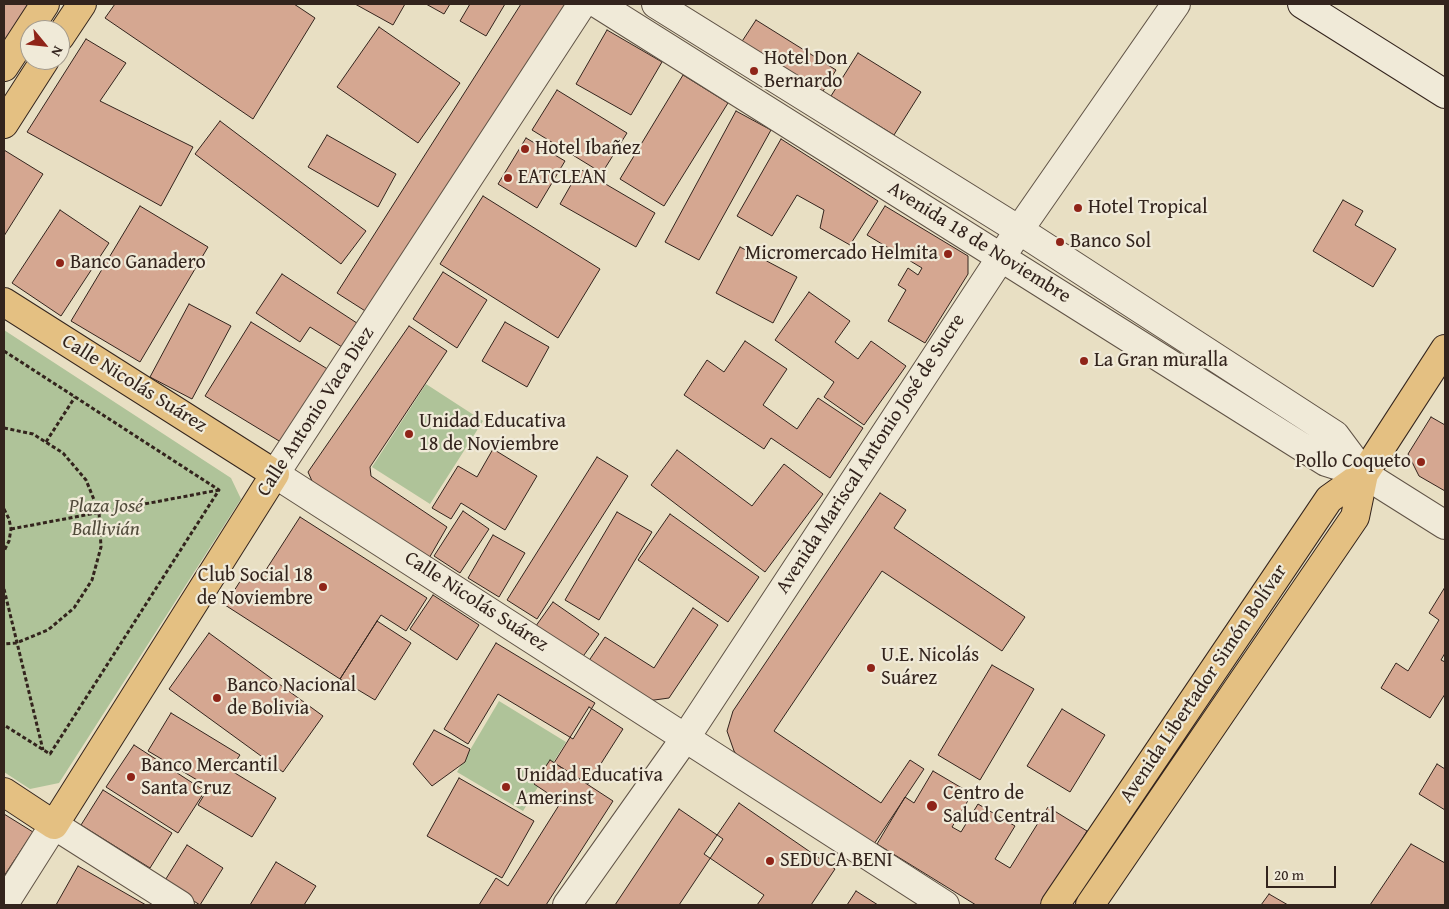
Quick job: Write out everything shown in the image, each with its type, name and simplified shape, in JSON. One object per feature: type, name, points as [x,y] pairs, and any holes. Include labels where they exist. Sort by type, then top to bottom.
[{"type":"main road","points":[[4,66],[45,4]]},
{"type":"main road","points":[[70,22],[82,4]]},
{"type":"main road","points":[[4,124],[39,70]]},
{"type":"main road","name":"Calle Nicolás Suárez","points":[[4,302],[275,474]]},
{"type":"main road","name":"Avenida Libertador Simón Bolívar","points":[[1090,905],[1355,517],[1364,474],[1445,349]]},
{"type":"main road","name":"Calle Antonio Vaca Diez","points":[[54,825],[275,474]]},
{"type":"main road","name":"Avenida Libertador Simón Bolívar","points":[[1055,905],[1329,499],[1364,474]]},
{"type":"main road","points":[[4,792],[54,825]]},
{"type":"street","name":"Calle Antonio Vaca Diez","points":[[275,474],[582,4]]},
{"type":"street","name":"Avenida 18 de Noviembre","points":[[598,4],[1326,462],[1364,474],[1445,525]]},
{"type":"street","name":"Avenida 18 de Noviembre","points":[[656,4],[1019,230],[1334,435],[1364,474]]},
{"type":"street","name":"Avenida Mariscal Antonio José de Sucre","points":[[567,905],[686,737],[1001,256],[1176,4]]},
{"type":"street","points":[[1302,4],[1445,94]]},
{"type":"street","name":"Calle Nicolás Suárez","points":[[275,474],[946,905]]},
{"type":"street","points":[[4,904],[54,825],[180,905]]},
{"type":"path","points":[[4,351],[219,490]]},
{"type":"path","points":[[46,442],[75,397]]},
{"type":"path","points":[[4,428],[33,434],[46,442],[63,453],[86,480],[99,512],[101,547],[92,580],[74,608],[48,630],[16,643],[4,644]]},
{"type":"path","points":[[11,529],[219,490]]},
{"type":"path","points":[[4,725],[50,754],[219,490]]},
{"type":"path","points":[[4,510],[9,519],[11,529],[10,541],[4,551]]},
{"type":"path","points":[[4,589],[43,750]]},
{"type":"green space","name":"Plaza José Ballivián","points":[[4,330],[231,478],[241,499],[59,783],[30,789],[4,772]]},
{"type":"green space","points":[[426,384],[483,421],[430,504],[372,467]]},
{"type":"green space","points":[[499,701],[566,742],[523,811],[457,772]]},
{"type":"building","points":[[4,4],[34,4],[22,20],[20,20],[20,23],[4,45]]},
{"type":"building","points":[[115,4],[294,4],[315,18],[253,119],[105,18]]},
{"type":"building","points":[[355,4],[405,4],[393,25]]},
{"type":"building","points":[[426,4],[450,4],[444,14]]},
{"type":"building","points":[[470,4],[505,4],[486,36],[460,21]]},
{"type":"building","points":[[521,4],[566,5],[370,314],[337,293]]},
{"type":"building","points":[[756,20],[836,70],[817,101],[737,49]]},
{"type":"building","points":[[379,27],[460,83],[418,143],[337,87]]},
{"type":"building","points":[[607,30],[662,62],[631,115],[576,84]]},
{"type":"building","points":[[86,39],[126,63],[100,101],[193,147],[161,206],[27,132],[66,70],[70,70],[70,64]]},
{"type":"building","points":[[858,53],[921,92],[894,135],[831,96]]},
{"type":"building","points":[[683,75],[728,103],[664,206],[620,179]]},
{"type":"building","points":[[557,90],[627,133],[602,173],[532,130]]},
{"type":"building","points":[[736,111],[771,130],[699,260],[665,242]]},
{"type":"building","points":[[220,121],[366,231],[341,264],[195,154]]},
{"type":"building","points":[[327,135],[396,174],[378,207],[308,167]]},
{"type":"building","points":[[526,138],[565,161],[537,208],[498,184]]},
{"type":"building","points":[[781,139],[878,201],[850,245],[820,228],[824,210],[797,195],[772,236],[737,216]]},
{"type":"building","points":[[4,150],[43,174],[4,236]]},
{"type":"building","points":[[580,169],[655,213],[636,247],[560,204]]},
{"type":"building","points":[[483,196],[600,269],[558,338],[440,264]]},
{"type":"building","points":[[1343,200],[1363,211],[1355,225],[1396,249],[1373,287],[1313,251]]},
{"type":"building","points":[[140,206],[208,247],[140,362],[71,321]]},
{"type":"building","points":[[885,206],[968,256],[968,274],[925,343],[888,321],[906,290],[898,285],[908,268],[918,275],[922,268],[867,235]]},
{"type":"building","name":"Banco Ganadero","points":[[60,210],[109,243],[61,316],[12,283]]},
{"type":"building","points":[[740,247],[797,277],[773,323],[716,293]]},
{"type":"building","points":[[443,272],[487,300],[457,348],[413,319]]},
{"type":"building","points":[[282,274],[366,329],[350,352],[310,327],[300,342],[256,313]]},
{"type":"building","points":[[809,292],[850,321],[835,342],[858,359],[871,341],[906,366],[864,425],[824,397],[834,382],[775,340]]},
{"type":"building","points":[[189,304],[231,326],[192,399],[150,377]]},
{"type":"building","points":[[251,322],[334,373],[289,447],[205,396]]},
{"type":"building","points":[[505,322],[549,347],[527,387],[482,361]]},
{"type":"building","points":[[409,326],[447,351],[370,467],[371,476],[447,527],[428,560],[316,490],[308,472]]},
{"type":"building","points":[[745,341],[787,369],[763,405],[797,429],[818,398],[863,428],[830,478],[771,438],[764,449],[684,395],[707,360],[724,372]]},
{"type":"building","points":[[1431,417],[1445,425],[1445,491],[1419,476],[1408,454]]},
{"type":"building","points":[[493,449],[537,476],[505,530],[461,503],[451,519],[432,508],[458,466],[477,477]]},
{"type":"building","points":[[677,450],[752,506],[784,464],[823,494],[765,572],[651,485]]},
{"type":"building","points":[[597,457],[628,476],[537,619],[507,600]]},
{"type":"building","points":[[880,493],[906,510],[894,528],[1025,617],[1002,651],[882,571],[774,731],[881,803],[910,760],[924,769],[870,850],[744,765],[734,751],[727,731],[733,711]]},
{"type":"building","points":[[463,511],[489,529],[460,573],[434,556]]},
{"type":"building","points":[[617,512],[652,532],[599,620],[565,600]]},
{"type":"building","points":[[670,514],[759,577],[728,622],[638,560]]},
{"type":"building","name":"Club Social 18 de Noviembre","points":[[300,517],[427,598],[406,631],[381,615],[340,679],[225,605],[246,572],[262,576]]},
{"type":"building","points":[[493,535],[525,553],[499,597],[468,578]]},
{"type":"building","points":[[1445,587],[1445,653],[1441,660],[1445,662],[1445,694],[1430,718],[1381,688],[1396,663],[1408,671],[1439,620],[1429,613]]},
{"type":"building","points":[[433,595],[479,625],[457,660],[410,629]]},
{"type":"building","points":[[553,602],[599,634],[579,662],[533,630]]},
{"type":"building","points":[[693,608],[718,625],[669,698],[647,701],[588,662],[605,637],[654,668]]},
{"type":"building","points":[[377,621],[411,643],[375,700],[340,679]]},
{"type":"building","points":[[209,633],[323,716],[283,772],[169,689]]},
{"type":"building","points":[[496,643],[595,703],[573,739],[498,694],[468,744],[444,729]]},
{"type":"building","points":[[992,665],[1034,689],[980,780],[938,755]]},
{"type":"building","points":[[589,707],[623,729],[588,784],[554,763]]},
{"type":"building","points":[[1062,709],[1105,735],[1070,792],[1027,766]]},
{"type":"building","points":[[171,713],[240,755],[230,770],[276,798],[252,837],[198,805],[209,787],[148,751]]},
{"type":"building","points":[[434,730],[470,749],[465,762],[432,786],[413,764]]},
{"type":"building","points":[[134,745],[205,791],[178,833],[106,787]]},
{"type":"building","points":[[550,760],[613,801],[546,905],[479,905],[496,878],[508,886],[561,802],[534,784]]},
{"type":"building","points":[[1437,764],[1445,769],[1445,810],[1419,794]]},
{"type":"building","points":[[933,771],[972,794],[952,827],[961,832],[978,804],[1015,826],[995,859],[1010,868],[1048,807],[1087,831],[1042,905],[976,905],[877,844],[905,797],[914,803]]},
{"type":"building","points":[[459,778],[534,821],[502,878],[427,836]]},
{"type":"building","points":[[103,790],[172,833],[150,868],[81,825]]},
{"type":"building","name":"SEDUCA BENI","points":[[739,803],[835,869],[811,905],[757,905],[764,895],[704,854]]},
{"type":"building","points":[[679,809],[723,839],[679,905],[615,905]]},
{"type":"building","points":[[4,814],[33,832],[4,876]]},
{"type":"building","points":[[1411,844],[1445,863],[1445,905],[1370,905]]},
{"type":"building","points":[[187,845],[223,868],[200,905],[164,882]]},
{"type":"building","points":[[276,862],[316,886],[304,905],[250,905]]},
{"type":"building","points":[[78,866],[146,905],[56,905]]},
{"type":"building","points":[[856,891],[878,905],[847,905]]},
{"type":"building","points":[[1269,894],[1288,905],[1261,905]]},
{"type":"place","name":"Hotel Don Bernardo","points":[[754,71]]},
{"type":"place","name":"Hotel Ibañez","points":[[525,149]]},
{"type":"place","name":"EATCLEAN","points":[[508,178]]},
{"type":"place","name":"Hotel Tropical","points":[[1078,208]]},
{"type":"place","name":"Banco Sol","points":[[1060,242]]},
{"type":"place","name":"Micromercado Helmita","points":[[948,254]]},
{"type":"place","name":"Banco Ganadero","points":[[60,263]]},
{"type":"place","name":"La Gran muralla","points":[[1084,361]]},
{"type":"place","name":"Unidad Educativa 18 de Noviembre","points":[[409,434]]},
{"type":"place","name":"Pollo Coqueto","points":[[1421,462]]},
{"type":"place","name":"Club Social 18 de Noviembre","points":[[323,587]]},
{"type":"place","name":"U.E. Nicolás Suárez","points":[[871,668]]},
{"type":"place","name":"Banco Nacional de Bolivia","points":[[217,698]]},
{"type":"place","name":"Banco Mercantil Santa Cruz","points":[[131,777]]},
{"type":"place","name":"Unidad Educativa Amerinst","points":[[506,787]]},
{"type":"place","name":"Centro de Salud Central","points":[[932,806]]},
{"type":"place","name":"SEDUCA BENI","points":[[770,861]]}]
